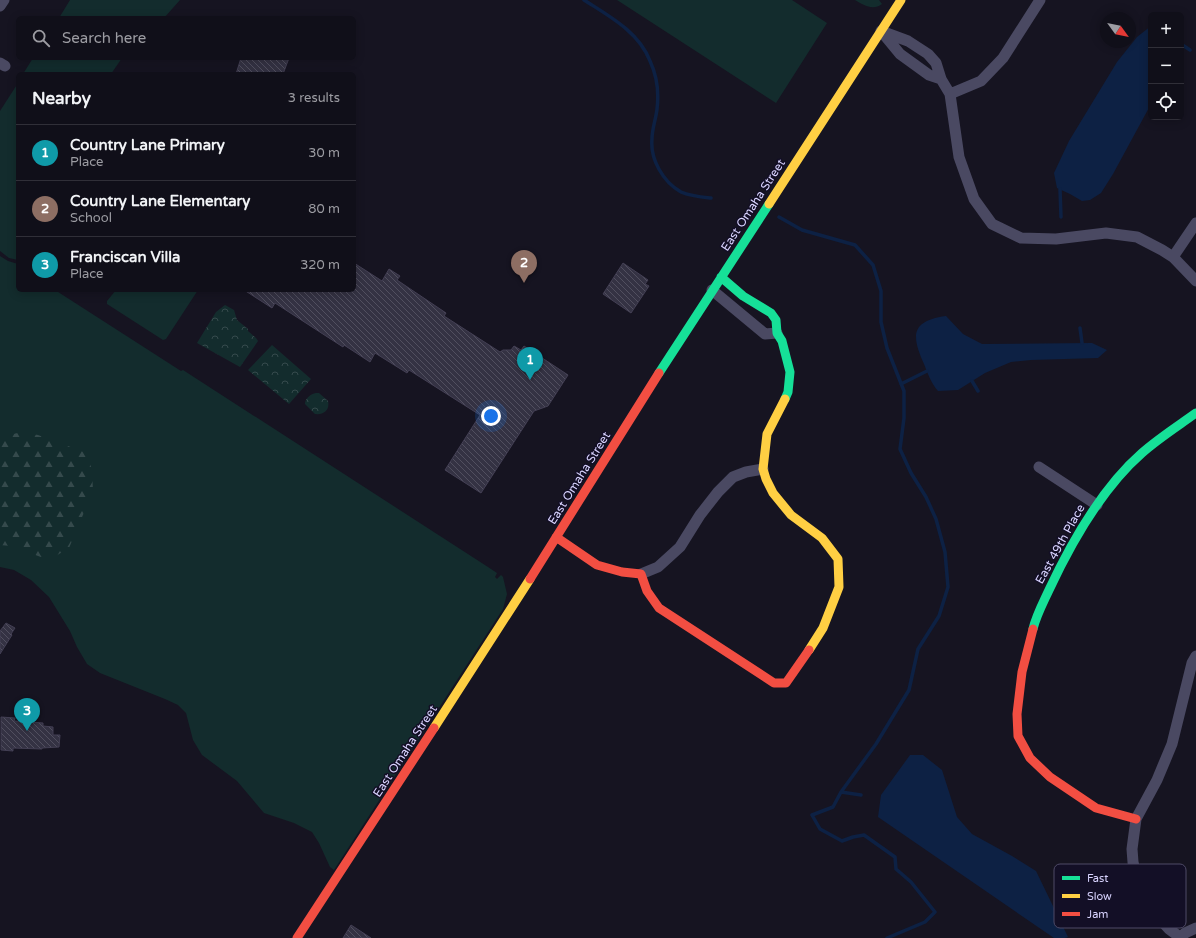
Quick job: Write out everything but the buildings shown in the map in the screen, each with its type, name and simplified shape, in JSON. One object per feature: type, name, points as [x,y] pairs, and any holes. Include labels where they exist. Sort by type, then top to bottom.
[{"type":"street","points":[[0,6],[4,0]]},
{"type":"street","name":"East Omaha Street","points":[[297,938],[460,688],[712,290],[901,0]]},
{"type":"street","points":[[950,94],[981,81],[1003,58],[1040,0]]},
{"type":"street","points":[[881,31],[900,54],[929,75],[941,79]]},
{"type":"street","points":[[881,31],[908,41],[928,54],[936,63],[941,79],[950,94],[959,157],[974,199],[992,224],[1021,238],[1056,239],[1106,233],[1137,237],[1173,257],[1196,281]]},
{"type":"street","points":[[1173,257],[1196,223]]},
{"type":"street","points":[[641,574],[647,591],[659,608],[774,683],[786,683],[823,628],[839,587],[838,559],[822,538],[791,515],[773,493],[766,479],[763,468],[764,451],[768,434],[785,400],[790,382],[790,372],[785,350],[777,333],[776,320],[771,313],[743,296],[721,277]]},
{"type":"street","points":[[712,290],[766,334],[777,333]]},
{"type":"street","points":[[752,322],[762,308]]},
{"type":"street","name":"East 49th Place","points":[[1136,819],[1096,808],[1050,778],[1030,758],[1018,736],[1017,714],[1022,672],[1036,620],[1059,568],[1097,505],[1110,486],[1142,453],[1196,413]]},
{"type":"street","name":"East 49th Place","points":[[1039,466],[1097,505]]},
{"type":"street","points":[[556,537],[597,565],[622,572],[641,574],[658,567],[680,547],[709,503],[733,477],[763,468]]},
{"type":"street","points":[[1134,864],[1132,849],[1136,819],[1157,780],[1172,744],[1192,663],[1196,656]]},
{"type":"street","points":[[1168,928],[1181,938],[1185,933],[1196,928]]},
{"type":"green space","points":[[70,0],[180,0],[166,16],[60,16]]},
{"type":"green space","points":[[617,0],[792,0],[827,23],[776,103]]},
{"type":"green space","points":[[855,0],[879,0],[882,4],[872,7]]},
{"type":"green space","points":[[32,60],[121,60],[112,72],[24,72]]},
{"type":"green space","points":[[16,86],[16,260],[9,258],[0,251],[0,111]]},
{"type":"green space","points":[[0,256],[16,263],[16,292],[58,292],[181,371],[183,370],[488,567],[497,573],[495,577],[497,579],[501,575],[503,577],[507,594],[503,609],[334,870],[330,867],[312,832],[294,823],[264,813],[237,781],[202,755],[193,740],[186,713],[178,705],[100,673],[87,664],[70,631],[49,597],[31,580],[14,570],[0,567]]},
{"type":"green space","points":[[114,292],[197,292],[166,339],[163,340],[107,304],[107,301]]},
{"type":"green space","points":[[225,305],[234,310],[237,320],[248,329],[248,331],[258,341],[240,367],[197,343],[216,312]]},
{"type":"green space","points":[[272,345],[311,379],[289,404],[248,370]]},
{"type":"green space","points":[[319,393],[328,401],[326,411],[321,414],[315,414],[305,404],[306,400],[312,394]]},
{"type":"green space","points":[[22,432],[38,435],[84,452],[88,455],[92,471],[93,491],[69,548],[49,560],[11,546],[0,545],[0,437]]},
{"type":"water","points":[[1148,28],[1148,110],[1101,193],[1090,200],[1082,201],[1057,188],[1054,173],[1069,141],[1117,62],[1128,48],[1136,48],[1137,37]]},
{"type":"water","points":[[946,316],[963,334],[982,344],[1092,343],[1107,350],[1098,358],[1011,362],[985,373],[958,390],[938,391],[932,382],[920,354],[916,337],[920,326],[934,318]]},
{"type":"water","points":[[910,755],[923,755],[942,770],[957,817],[972,834],[1036,871],[1054,908],[1054,928],[1064,928],[1068,937],[1054,938],[878,817],[881,795]]},
{"type":"waterway","points":[[584,0],[631,33],[639,41],[650,61],[656,79],[658,97],[652,135],[652,147],[656,162],[663,176],[681,192],[711,198]]},
{"type":"waterway","points":[[1184,46],[1190,50]]},
{"type":"waterway","points":[[1060,189],[1061,217]]},
{"type":"waterway","points":[[779,217],[802,230],[855,245],[873,265],[881,291],[881,322],[887,348],[904,391],[904,418],[900,449],[936,519],[945,552],[948,587],[939,616],[918,649],[909,690],[876,744],[841,792],[833,807],[812,815],[820,829],[842,841],[864,835],[895,857],[896,869],[911,882],[935,912],[925,922],[887,938]]},
{"type":"waterway","points":[[1080,328],[1082,343]]},
{"type":"waterway","points":[[901,384],[927,371]]},
{"type":"waterway","points":[[972,381],[978,391]]},
{"type":"waterway","points":[[841,792],[861,795]]},
{"type":"traffic: fast","points":[[659,373],[769,204]]},
{"type":"traffic: fast","points":[[721,277],[743,296],[771,313],[776,320],[777,333],[782,341],[790,372],[788,392],[785,399]]},
{"type":"traffic: fast","points":[[1033,629],[1042,605],[1067,554],[1101,499],[1114,482],[1142,453],[1196,413]]},
{"type":"traffic: slow","points":[[769,204],[901,0]]},
{"type":"traffic: slow","points":[[785,399],[767,434],[763,469],[766,479],[773,493],[791,515],[822,538],[838,559],[839,587],[823,628],[809,650]]},
{"type":"traffic: slow","points":[[434,728],[530,579]]},
{"type":"traffic: jam","points":[[530,579],[659,373]]},
{"type":"traffic: jam","points":[[556,537],[597,565],[622,572],[641,574],[647,591],[659,608],[774,683],[786,683],[809,650]]},
{"type":"traffic: jam","points":[[1033,629],[1022,672],[1017,714],[1018,736],[1030,758],[1050,777],[1096,808],[1136,819]]},
{"type":"traffic: jam","points":[[297,938],[434,728]]},
{"type":"place","name":"Country Lane Elementary","points":[[524,283]]},
{"type":"place","name":"Country Lane Primary","points":[[530,380]]},
{"type":"place","name":"Franciscan Villa","points":[[27,731]]}]
